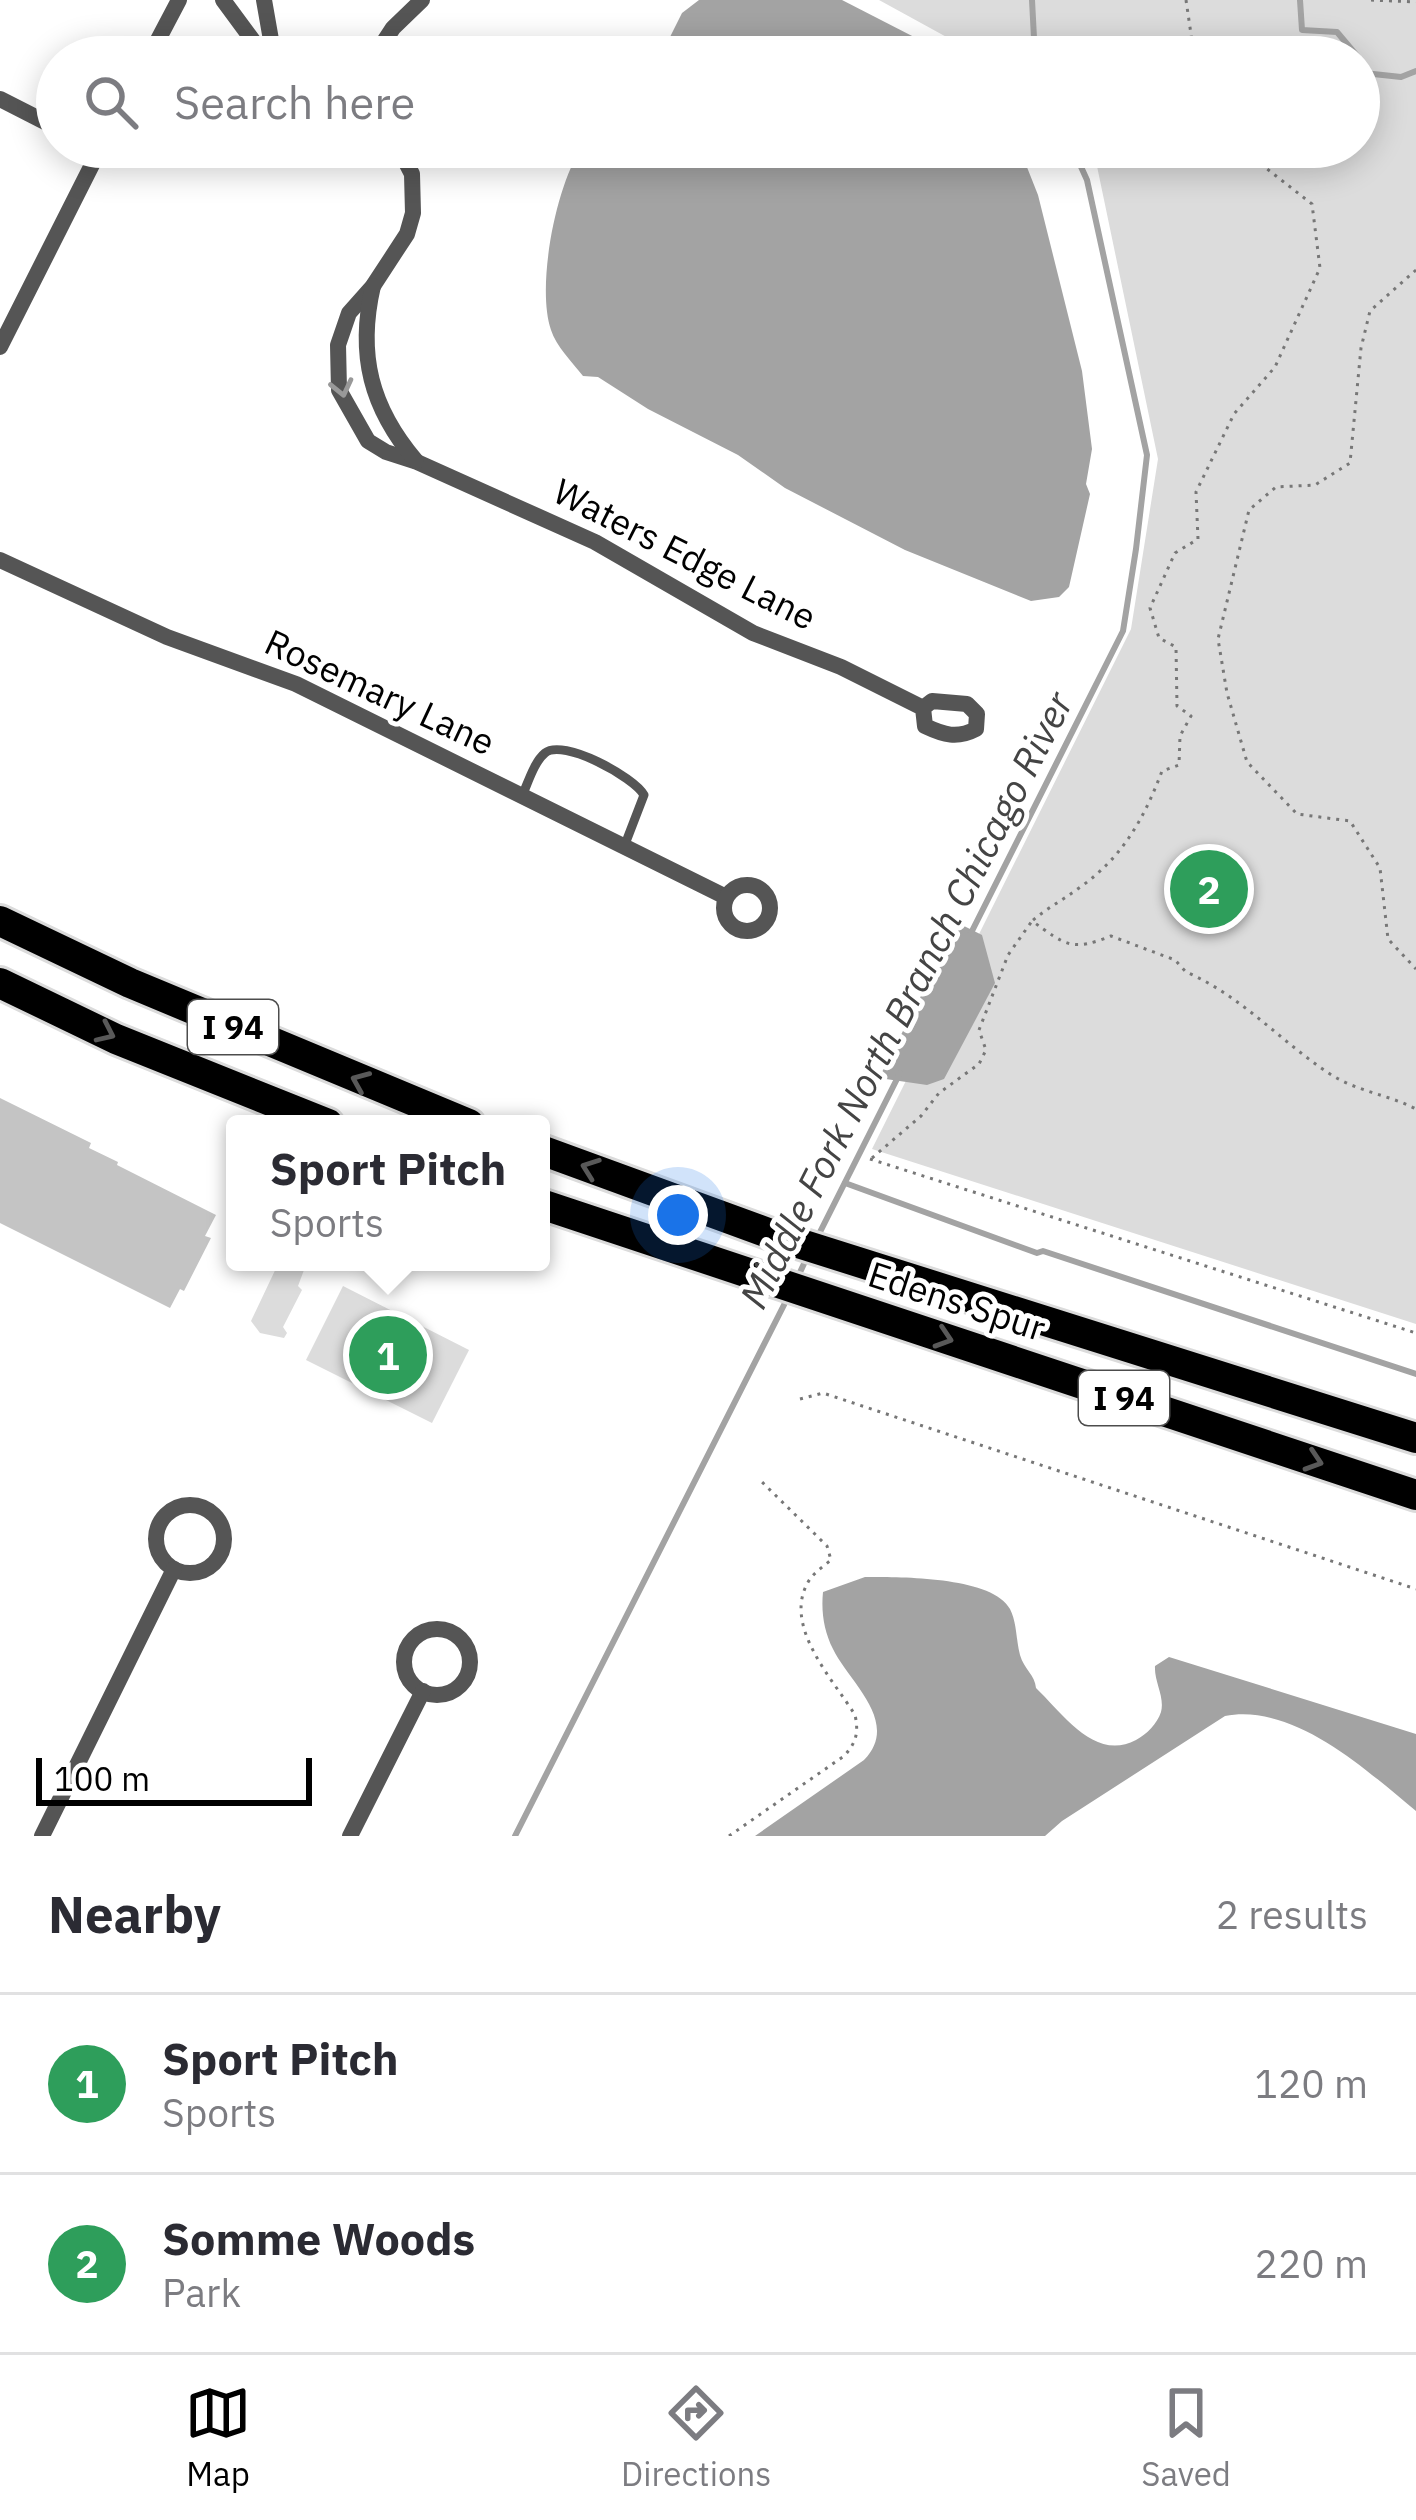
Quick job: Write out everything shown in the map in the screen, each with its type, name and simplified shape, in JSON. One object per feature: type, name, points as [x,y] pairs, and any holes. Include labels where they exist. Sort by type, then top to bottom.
[{"type":"highway","name":"I 94","points":[[0,921],[130,983],[447,1115]]},
{"type":"highway","name":"I 94","points":[[0,983],[116,1039],[306,1115]]},
{"type":"highway","name":"Edens Spur","points":[[550,1153],[779,1237],[1416,1438]]},
{"type":"highway","name":"Edens Spur","points":[[550,1207],[1416,1496]]},
{"type":"street","points":[[160,36],[179,0]]},
{"type":"street","points":[[223,0],[252,36]]},
{"type":"street","points":[[264,0],[267,36]]},
{"type":"street","points":[[388,36],[422,0]]},
{"type":"street","points":[[0,99],[36,117]]},
{"type":"street","points":[[0,347],[88,168]]},
{"type":"street","name":"Waters Edge Lane","points":[[409,168],[413,213],[407,234],[343,326],[337,363],[339,390],[368,441],[595,542],[753,633],[841,667],[922,708]]},
{"type":"street","name":"Waters Edge Lane","points":[[373,286],[365,343],[372,392],[391,430],[417,462]]},
{"type":"street","name":"Rosemary Lane","points":[[0,560],[167,637],[296,684],[726,897]]},
{"type":"street","points":[[187,1505],[208,1510],[217,1517],[224,1539],[217,1561],[197,1572],[174,1569],[160,1553],[157,1532],[161,1522],[187,1505]]},
{"type":"street","points":[[42,1836],[174,1569]]},
{"type":"street","points":[[436,1628],[456,1634],[469,1652],[469,1674],[444,1694],[423,1691],[407,1676],[404,1666],[409,1645],[416,1636],[436,1628]]},
{"type":"street","points":[[350,1836],[423,1691]]},
{"type":"lane","points":[[522,796],[540,759],[554,749],[565,749],[621,773],[644,795],[624,847]]},
{"type":"path","points":[[1186,0],[1191,36]]},
{"type":"path","points":[[1371,0],[1416,2]]},
{"type":"path","points":[[1266,168],[1312,204],[1320,268],[1275,367],[1234,414],[1196,491],[1198,539],[1175,553],[1150,608],[1159,638],[1176,647],[1177,706],[1191,716],[1180,736],[1179,765],[1162,771],[1146,815],[1112,857],[1081,887],[1032,921],[1008,955],[979,1030],[986,1050],[979,1064],[939,1093],[870,1159],[1416,1333]]},
{"type":"path","points":[[1416,270],[1370,311],[1361,348],[1350,464],[1315,485],[1276,487],[1249,510],[1218,639],[1227,693],[1247,762],[1298,814],[1350,821],[1380,868],[1388,939],[1416,969]]},
{"type":"path","points":[[1032,921],[1068,946],[1090,945],[1112,936],[1175,960],[1186,972],[1274,1027],[1287,1045],[1328,1073],[1368,1095],[1390,1096],[1416,1109]]},
{"type":"path","points":[[800,1399],[823,1393],[1416,1588]]},
{"type":"path","points":[[729,1836],[844,1756],[858,1725],[816,1658],[801,1609],[809,1580],[831,1560],[827,1546],[762,1482]]},
{"type":"shaded area","points":[[699,0],[842,0],[912,36],[670,36],[682,13]]},
{"type":"shaded area","points":[[879,0],[1416,0],[1416,1324],[872,1149],[1131,629],[1158,459],[1097,168],[1380,168],[1380,36],[945,36]]},
{"type":"shaded area","points":[[571,168],[1027,168],[1082,371],[1092,449],[1086,484],[1090,494],[1069,587],[1059,597],[1031,601],[905,550],[785,488],[738,455],[648,409],[598,377],[583,376],[553,336],[547,311],[547,263]]},
{"type":"shaded area","points":[[958,923],[982,935],[995,983],[944,1079],[927,1085],[879,1078]]},
{"type":"shaded area","points":[[275,1271],[304,1271],[298,1286],[302,1290],[283,1327],[284,1338],[260,1333],[251,1321]]},
{"type":"shaded area","points":[[343,1286],[469,1350],[432,1423],[306,1360]]},
{"type":"shaded area","points":[[865,1577],[965,1584],[1000,1598],[1012,1614],[1020,1655],[1036,1688],[1081,1732],[1107,1745],[1136,1740],[1154,1725],[1162,1706],[1155,1666],[1169,1657],[1416,1734],[1416,1811],[1328,1743],[1277,1720],[1251,1715],[1225,1716],[1045,1836],[755,1836],[864,1760],[874,1746],[875,1717],[833,1649],[822,1607],[823,1592]]},
{"type":"building","points":[[0,1098],[91,1143],[89,1148],[117,1165],[216,1215],[205,1236],[211,1238],[170,1308],[0,1223]]},
{"type":"waterway","name":"Middle Fork North Branch Chicago River","points":[[1032,0],[1034,36]]},
{"type":"waterway","points":[[1300,0],[1302,30],[1340,36]]},
{"type":"waterway","points":[[1380,75],[1401,77],[1416,71]]},
{"type":"waterway","name":"Middle Fork North Branch Chicago River","points":[[971,933],[1123,631],[1136,549],[1147,455],[1082,168]]},
{"type":"waterway","name":"Middle Fork North Branch Chicago River","points":[[817,1238],[900,1073]]},
{"type":"waterway","points":[[845,1183],[1037,1253],[1043,1251],[1416,1374]]},
{"type":"waterway","name":"Middle Fork North Branch Chicago River","points":[[796,1281],[808,1255]]},
{"type":"waterway","name":"Middle Fork North Branch Chicago River","points":[[515,1836],[787,1299]]},
{"type":"place","name":"Somme Woods","points":[[1209,889]]},
{"type":"place","name":"Sport Pitch","points":[[388,1355]]}]
